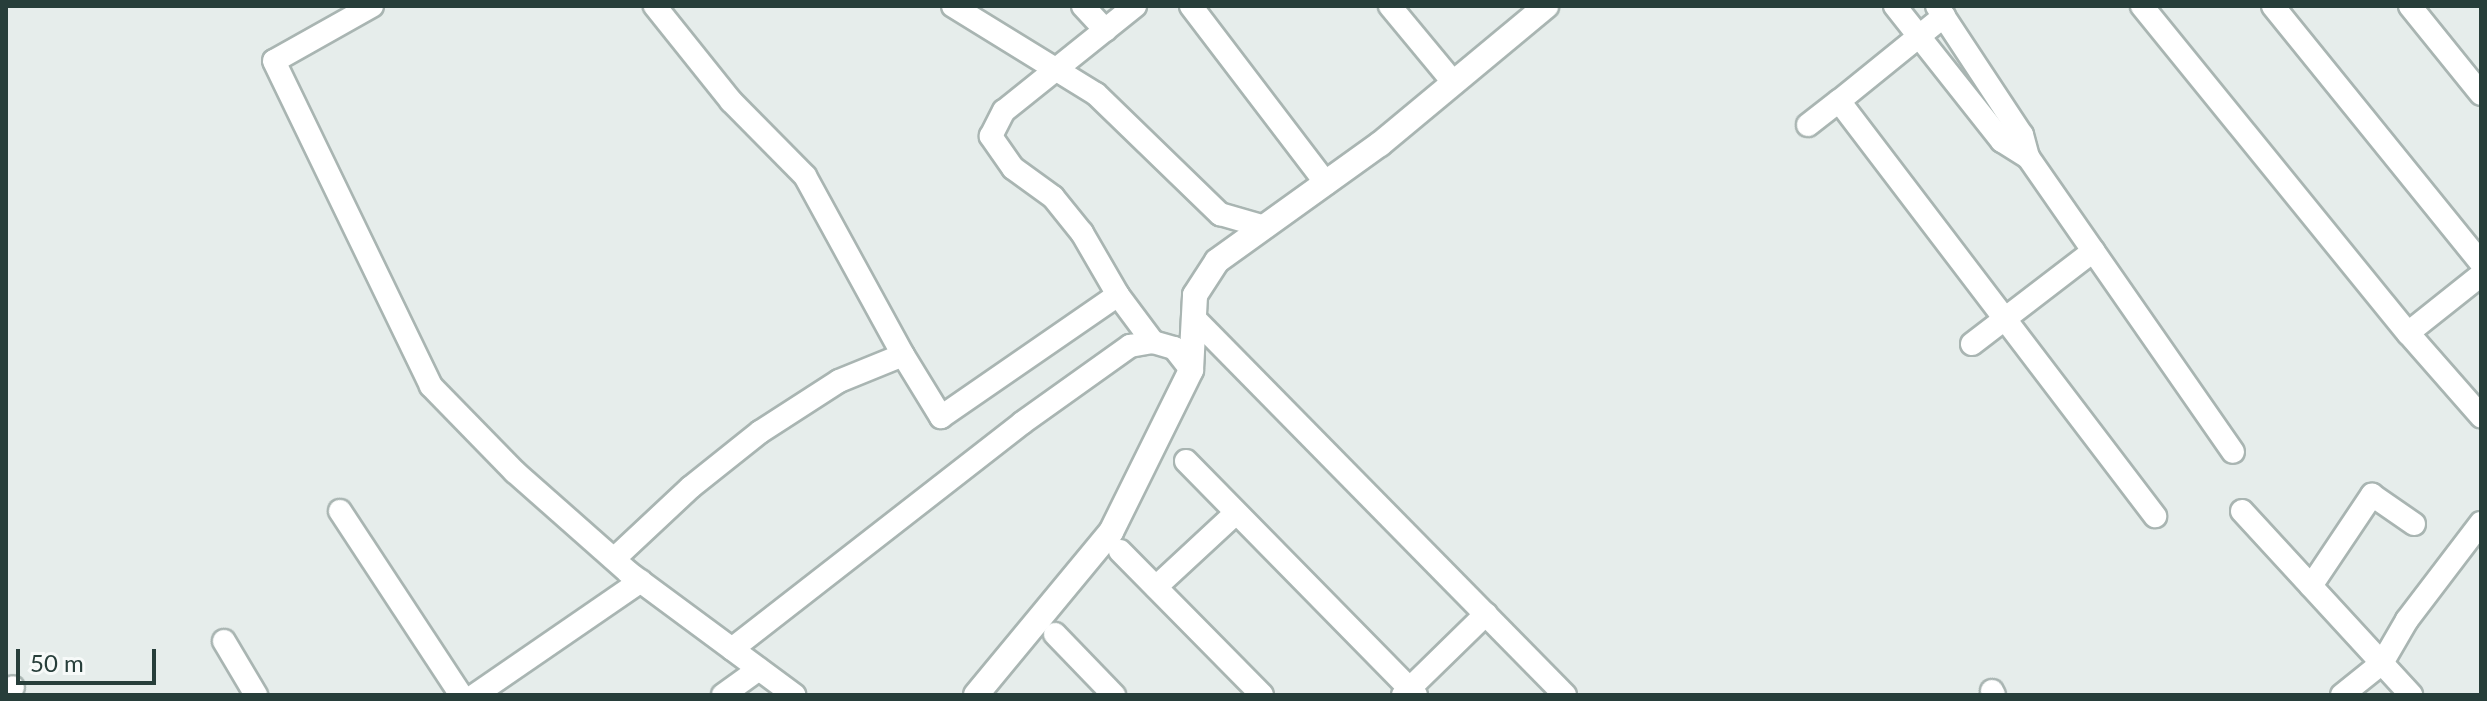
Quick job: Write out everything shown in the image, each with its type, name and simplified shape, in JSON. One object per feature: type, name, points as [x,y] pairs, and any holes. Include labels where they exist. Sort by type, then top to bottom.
[{"type":"street","points":[[372,6],[274,61],[431,386],[515,472],[614,559],[794,695]]},
{"type":"street","points":[[655,6],[731,101],[805,176],[903,355],[941,417],[1118,295]]},
{"type":"street","points":[[953,6],[1096,94],[1220,214],[1265,227]]},
{"type":"street","points":[[1083,6],[1105,30]]},
{"type":"street","points":[[1135,6],[1004,111],[991,136],[1013,168],[1053,197],[1073,221],[1118,295],[1153,342]]},
{"type":"street","points":[[1191,6],[1326,183]]},
{"type":"street","points":[[1390,6],[1454,83]]},
{"type":"street","points":[[982,693],[1111,532],[1191,370],[1195,295],[1217,261],[1326,183],[1546,6]]},
{"type":"street","points":[[1895,6],[1901,17],[1917,28],[2002,141],[2028,157]]},
{"type":"street","points":[[2142,6],[2408,333],[2481,416]]},
{"type":"street","points":[[2273,6],[2481,263]]},
{"type":"street","points":[[2410,6],[2481,94]]},
{"type":"street","points":[[1808,125],[1839,101],[1939,9],[2022,135],[2028,157],[2233,452]]},
{"type":"street","points":[[1839,101],[2155,516]]},
{"type":"street","points":[[1972,344],[2093,251]]},
{"type":"street","points":[[2408,333],[2481,275]]},
{"type":"street","points":[[1196,320],[1565,695]]},
{"type":"street","points":[[732,649],[1069,388],[1130,346],[1153,342],[1174,348],[1191,370]]},
{"type":"street","points":[[614,559],[691,487],[760,432],[839,381],[903,355]]},
{"type":"street","points":[[1186,461],[1409,693],[1486,614]]},
{"type":"street","points":[[2311,586],[2372,495],[2414,524]]},
{"type":"street","points":[[340,511],[461,695]]},
{"type":"street","points":[[2242,511],[2411,695]]},
{"type":"street","points":[[1156,587],[1236,513]]},
{"type":"street","points":[[2342,695],[2382,663],[2407,620],[2481,523]]},
{"type":"street","points":[[1120,551],[1262,695]]},
{"type":"street","points":[[475,695],[641,581]]},
{"type":"street","points":[[1055,634],[1114,695]]},
{"type":"street","points":[[224,641],[256,695]]},
{"type":"street","points":[[723,695],[759,669]]}]
